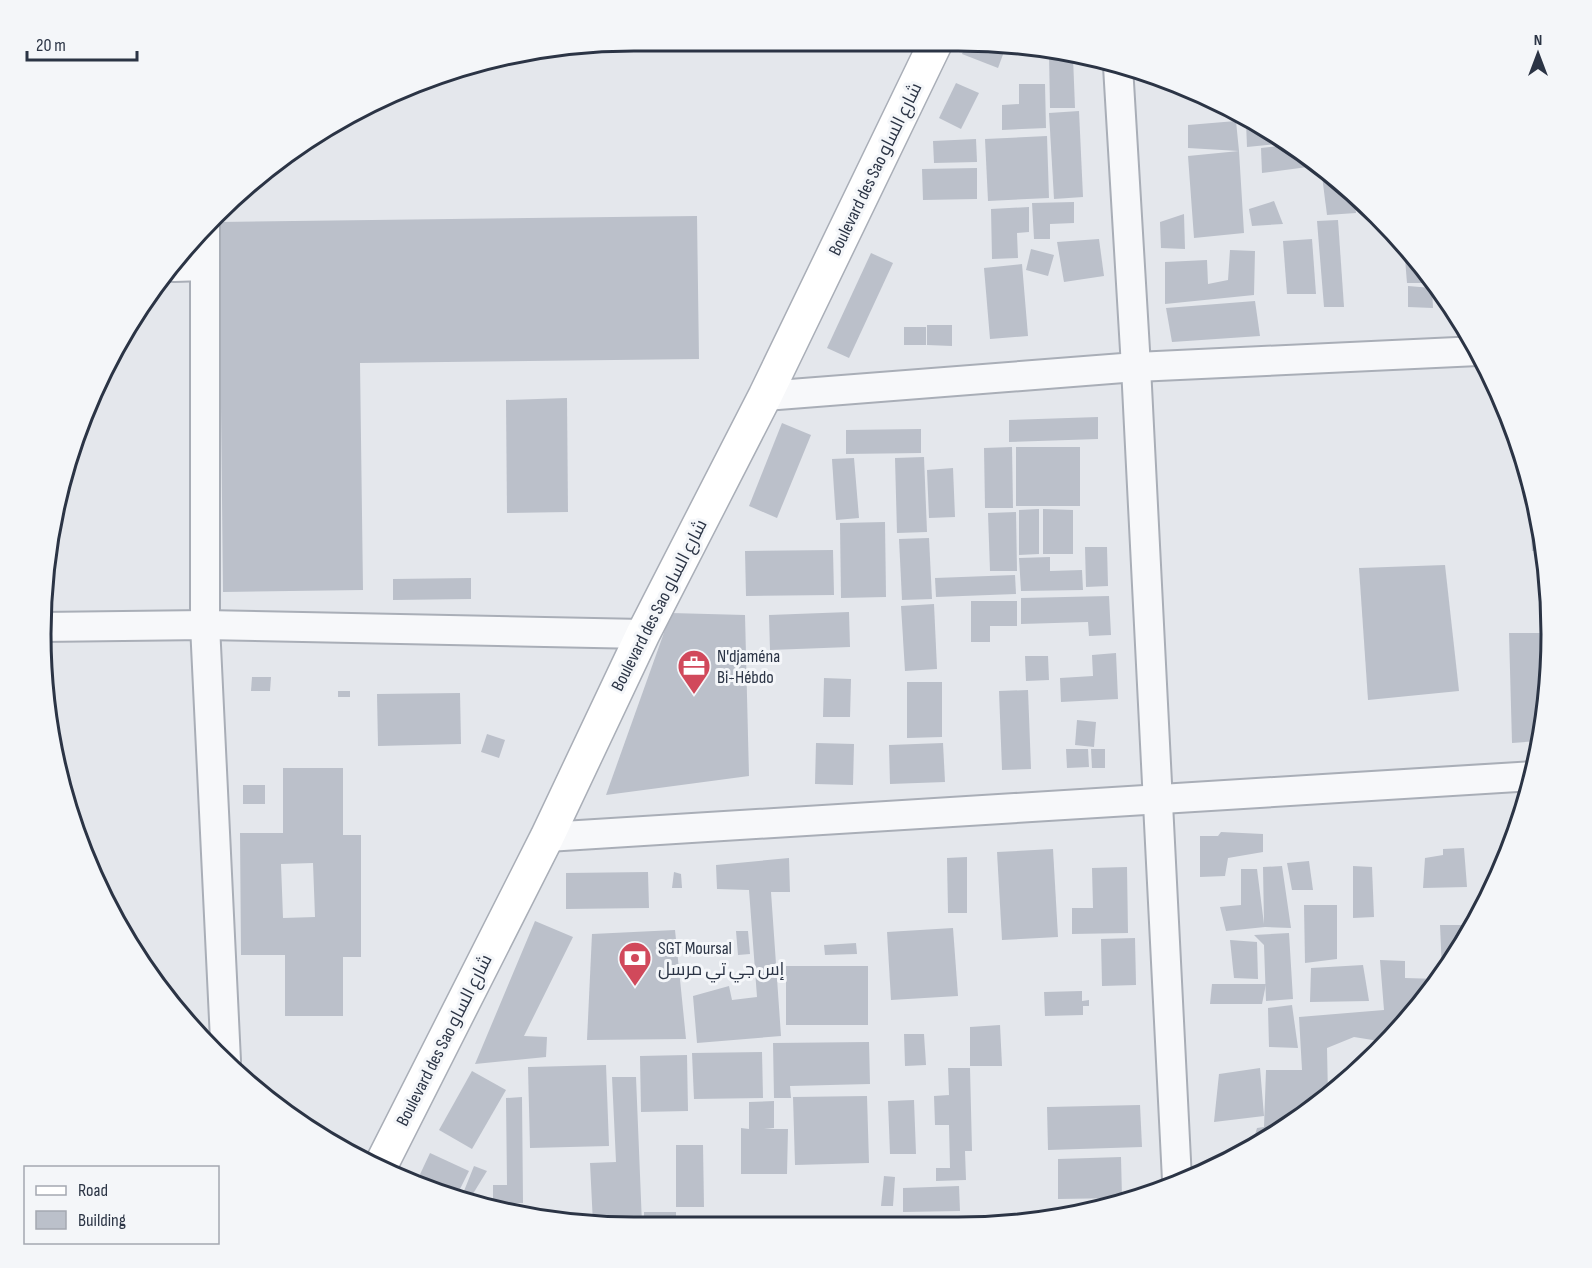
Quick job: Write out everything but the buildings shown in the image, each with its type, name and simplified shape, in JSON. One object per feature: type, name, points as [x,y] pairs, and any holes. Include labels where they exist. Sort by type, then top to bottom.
[{"type":"street","name":"Boulevard des Sao شارع الساو","points":[[383,1160],[547,837],[643,634],[765,396],[932,51]]},
{"type":"street","points":[[1118,74],[1136,367],[1177,1175]]},
{"type":"street","points":[[205,240],[205,625],[225,1049]]},
{"type":"street","points":[[182,267],[206,266]]},
{"type":"street","points":[[765,396],[1136,367],[1468,351]]},
{"type":"street","points":[[51,627],[205,625],[643,634]]},
{"type":"street","points":[[547,837],[1523,777]]},
{"type":"place","name":"N'djaména Bi-Hébdo","points":[[694,695]]},
{"type":"place","name":"SGT Moursal إس جي تي مرسل","points":[[635,987]]}]
